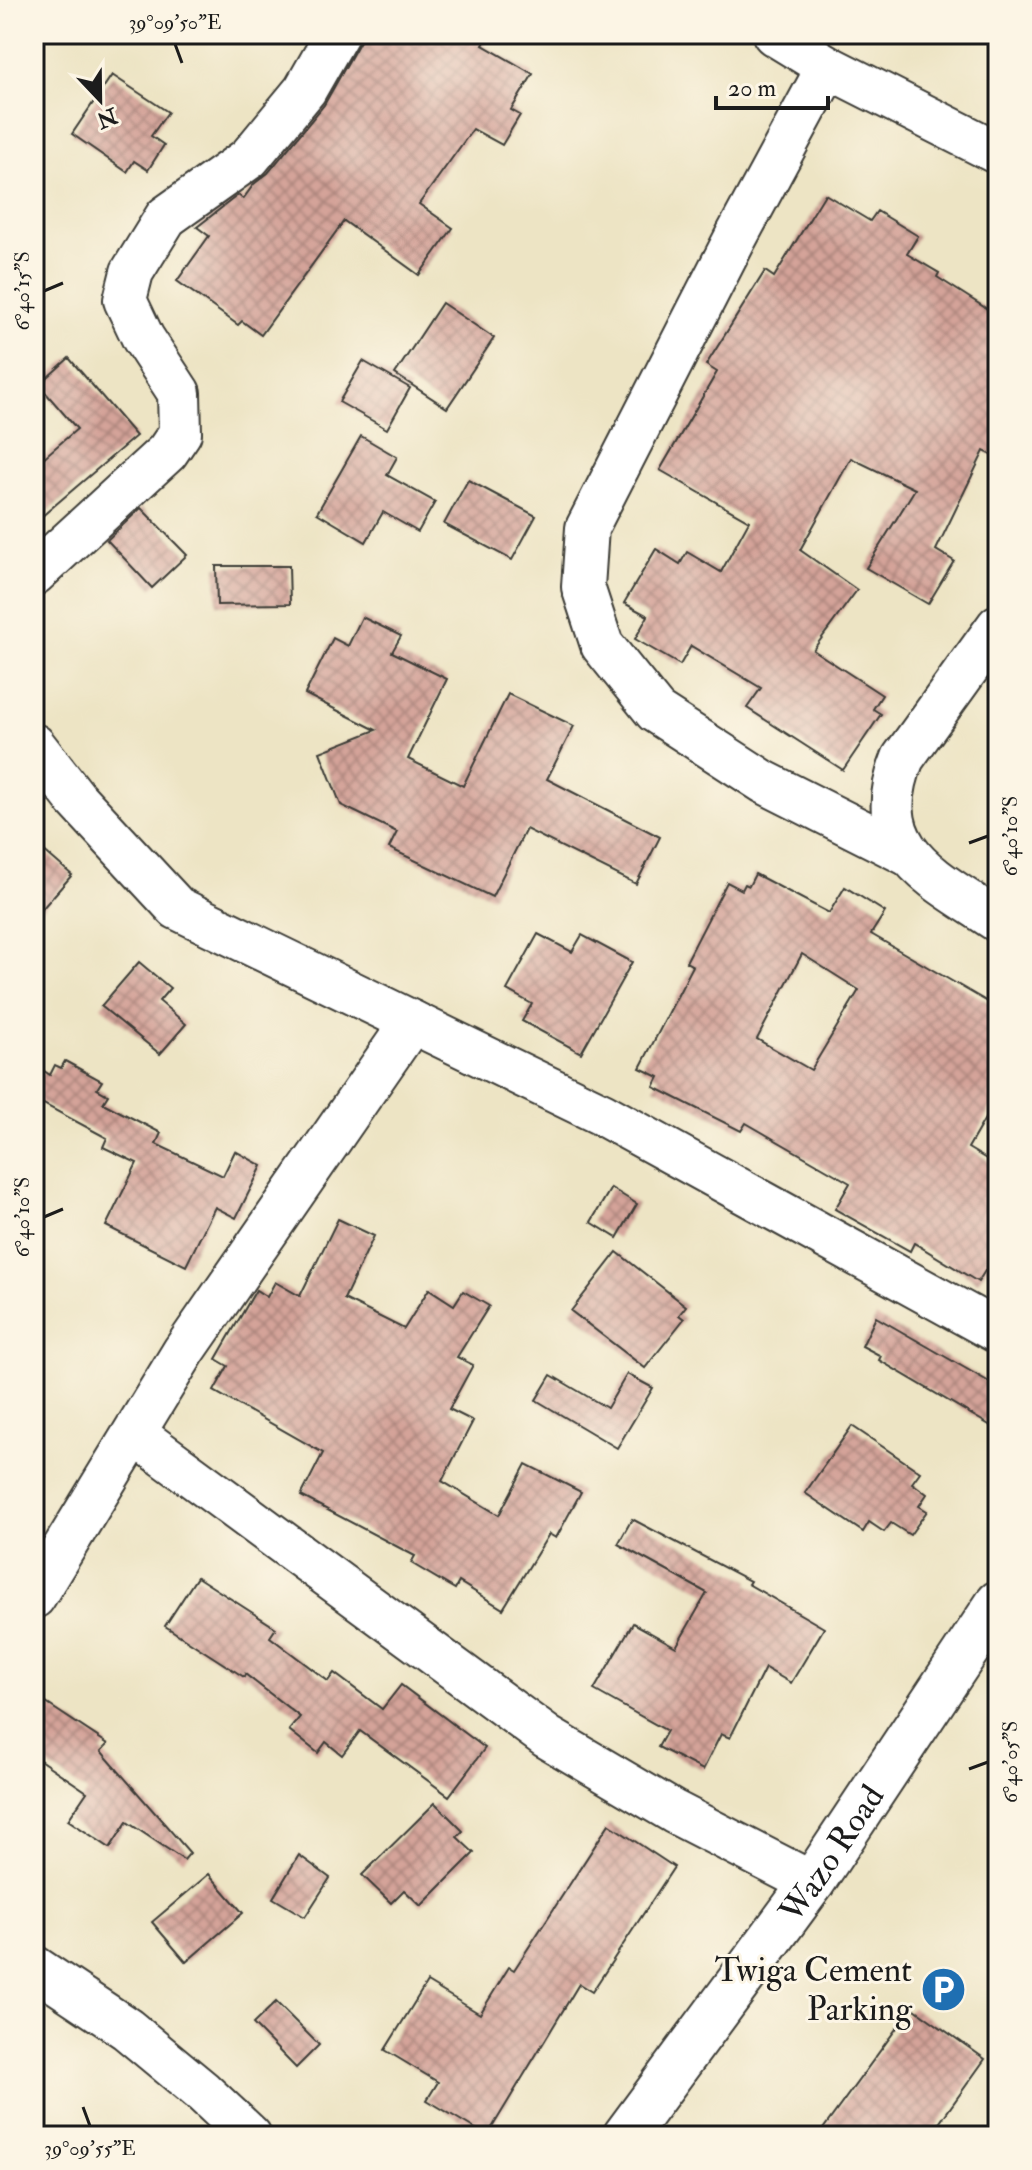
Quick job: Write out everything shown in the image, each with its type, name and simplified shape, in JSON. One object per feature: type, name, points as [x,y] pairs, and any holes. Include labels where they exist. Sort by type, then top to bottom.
[{"type":"main road","name":"Wazo Road","points":[[625,2136],[812,1883],[998,1603]]},
{"type":"street","points":[[34,574],[167,452],[180,433],[179,393],[143,338],[125,300],[132,272],[166,217],[249,158],[305,90],[337,34]]},
{"type":"street","points":[[774,34],[828,67],[998,153]]},
{"type":"street","points":[[828,67],[735,239],[587,528],[583,587],[602,645],[656,712],[764,782],[907,854],[925,872],[998,921]]},
{"type":"street","points":[[907,854],[896,831],[891,806],[894,781],[903,758],[998,626]]},
{"type":"street","points":[[34,745],[76,799],[177,908],[602,1114],[998,1332]]},
{"type":"street","points":[[34,1597],[184,1351],[412,1022]]},
{"type":"street","points":[[135,1434],[547,1737],[674,1812],[812,1883]]},
{"type":"street","points":[[34,1967],[127,2029],[250,2136]]},
{"type":"building","points":[[364,34],[489,34],[483,45],[533,74],[511,110],[520,115],[502,145],[473,129],[419,204],[453,228],[419,275],[344,221],[261,335],[242,321],[238,325],[177,281],[209,236],[197,227],[238,195],[243,199],[254,184],[268,173],[324,105]]},
{"type":"building","points":[[112,75],[168,112],[151,136],[164,145],[148,170],[134,161],[127,172],[72,134]]},
{"type":"building","points":[[825,194],[870,221],[877,211],[918,236],[907,254],[998,316],[998,458],[984,451],[936,550],[954,561],[928,604],[866,568],[915,489],[851,458],[800,550],[857,590],[813,650],[882,695],[873,709],[881,714],[843,770],[747,708],[761,688],[691,646],[680,665],[635,639],[648,616],[624,603],[656,549],[680,564],[687,552],[721,572],[749,521],[660,470],[717,372],[706,365],[765,271],[774,277]]},
{"type":"building","points":[[442,303],[494,338],[447,408],[395,374]]},
{"type":"building","points":[[69,358],[136,436],[34,523],[34,466],[77,429],[39,385]]},
{"type":"building","points":[[363,361],[410,388],[387,429],[339,402]]},
{"type":"building","points":[[361,436],[397,457],[387,475],[435,502],[418,532],[383,512],[366,542],[317,513]]},
{"type":"building","points":[[468,480],[536,516],[512,560],[444,524]]},
{"type":"building","points":[[141,508],[187,555],[152,588],[107,540]]},
{"type":"building","points":[[216,566],[289,566],[290,604],[217,605]]},
{"type":"building","points":[[362,617],[401,636],[392,652],[447,679],[408,759],[463,786],[508,694],[574,726],[547,779],[660,837],[636,884],[526,829],[492,897],[389,848],[397,832],[341,805],[320,752],[376,730],[305,694],[333,638],[348,646]]},
{"type":"building","points":[[34,842],[72,875],[34,918]]},
{"type":"building","points":[[755,874],[829,913],[845,887],[885,912],[871,934],[998,1008],[998,1096],[968,1148],[998,1166],[998,1250],[978,1282],[914,1243],[910,1251],[835,1209],[850,1183],[746,1123],[741,1131],[654,1087],[659,1077],[640,1068],[693,966],[686,962],[727,882],[742,890],[745,884],[749,886]],"holes":[[[802,954],[859,990],[811,1070],[757,1039]]]},
{"type":"building","points":[[538,934],[572,952],[582,935],[632,962],[581,1053],[522,1021],[532,1004],[507,990]]},
{"type":"building","points":[[139,962],[170,988],[159,1001],[186,1024],[160,1054],[101,1006]]},
{"type":"building","points":[[65,1061],[102,1081],[97,1089],[108,1095],[103,1103],[161,1133],[156,1144],[223,1176],[235,1151],[262,1166],[236,1218],[215,1207],[186,1266],[106,1226],[137,1163],[103,1147],[107,1138],[34,1099],[34,1089],[44,1071],[50,1075],[55,1065],[61,1068]]},
{"type":"building","points":[[611,1188],[637,1204],[617,1238],[591,1222]]},
{"type":"building","points":[[338,1219],[374,1236],[344,1299],[404,1329],[429,1289],[454,1305],[463,1291],[489,1306],[457,1357],[473,1365],[449,1409],[473,1421],[442,1481],[499,1515],[526,1464],[581,1492],[556,1538],[549,1534],[503,1609],[459,1582],[455,1589],[411,1563],[415,1556],[301,1496],[323,1453],[214,1391],[228,1366],[216,1359],[256,1290],[267,1297],[275,1282],[300,1296]]},
{"type":"building","points":[[617,1252],[686,1306],[679,1315],[684,1319],[645,1368],[571,1311]]},
{"type":"building","points":[[876,1317],[998,1387],[998,1430],[879,1360],[881,1356],[862,1346]]},
{"type":"building","points":[[627,1374],[653,1388],[617,1448],[536,1400],[551,1375],[607,1408]]},
{"type":"building","points":[[852,1426],[920,1472],[912,1483],[927,1494],[919,1506],[927,1511],[910,1535],[891,1523],[884,1532],[869,1522],[863,1532],[805,1493]]},
{"type":"building","points":[[632,1519],[750,1581],[748,1584],[824,1628],[791,1683],[765,1668],[730,1738],[721,1734],[703,1770],[658,1747],[667,1731],[594,1690],[633,1623],[676,1647],[707,1593],[618,1544]]},
{"type":"building","points":[[197,1577],[276,1628],[270,1637],[328,1681],[334,1673],[382,1709],[401,1685],[485,1748],[449,1796],[360,1731],[342,1755],[326,1742],[318,1753],[289,1730],[300,1717],[245,1674],[244,1677],[165,1626]]},
{"type":"building","points":[[34,1695],[108,1744],[101,1751],[190,1853],[184,1860],[127,1822],[110,1848],[68,1820],[87,1792],[34,1756]]},
{"type":"building","points":[[435,1803],[463,1831],[457,1837],[474,1853],[421,1906],[404,1890],[391,1903],[362,1875]]},
{"type":"building","points":[[609,1824],[674,1867],[592,1992],[579,1984],[487,2136],[427,2100],[438,2082],[385,2050],[427,1982],[480,2014],[509,1967],[514,1970]]},
{"type":"building","points":[[299,1855],[330,1878],[305,1917],[273,1898]]},
{"type":"building","points":[[209,1874],[243,1913],[186,1962],[152,1922]]},
{"type":"building","points":[[276,2002],[319,2045],[296,2068],[253,2024]]},
{"type":"building","points":[[912,2007],[985,2059],[930,2136],[818,2136]]},
{"type":"place","name":"Twiga Cement Parking","points":[[943,1989]]}]
